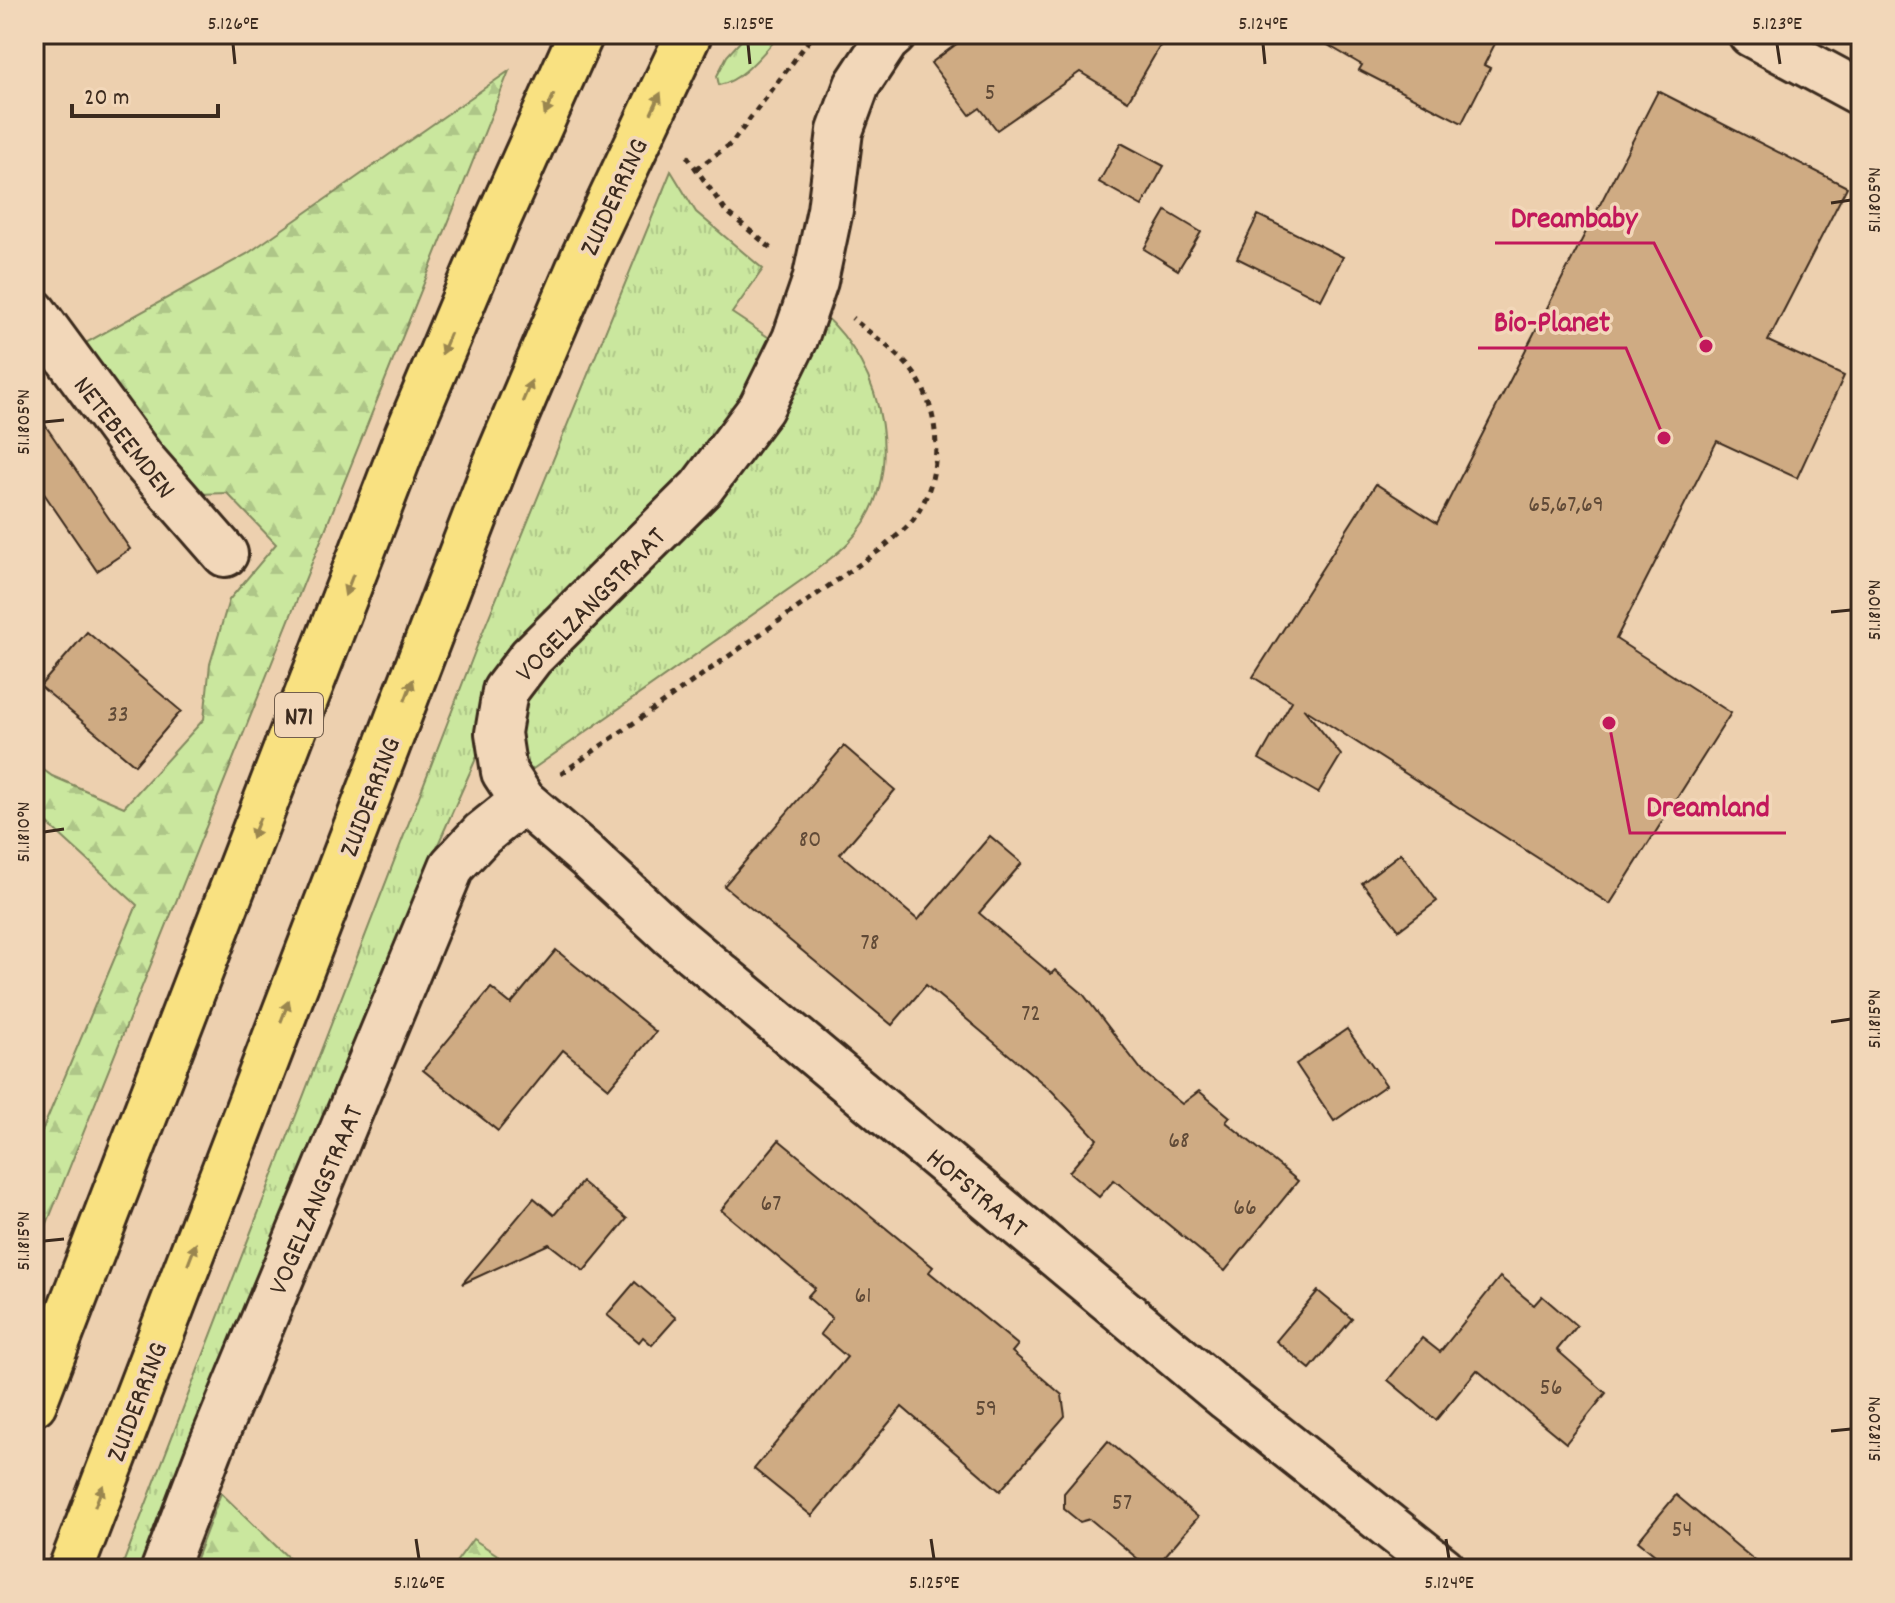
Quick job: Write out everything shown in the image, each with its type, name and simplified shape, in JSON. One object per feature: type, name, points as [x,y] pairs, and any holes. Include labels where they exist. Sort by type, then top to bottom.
[{"type":"highway","name":"N71","points":[[34,1403],[408,433],[495,226],[581,34]]},
{"type":"highway","name":"ZUIDERRING","points":[[71,1569],[496,463],[584,256],[689,34]]},
{"type":"street","name":"VOGELZANGSTRAAT","points":[[164,1569],[210,1449],[452,866],[482,834],[523,801],[504,772],[498,733],[505,691],[531,657],[701,488],[761,408],[795,339],[815,281],[830,210],[840,131],[857,85],[894,34]]},
{"type":"street","points":[[1751,34],[1861,93]]},
{"type":"street","name":"NETEBEEMDEN","points":[[34,312],[142,459],[225,554]]},
{"type":"street","name":"HOFSTRAAT","points":[[523,801],[683,944],[1215,1388],[1443,1569]]},
{"type":"path","points":[[696,169],[731,144],[814,34]]},
{"type":"path","points":[[687,156],[725,210],[779,254]]},
{"type":"path","points":[[523,801],[880,550],[912,521],[931,488],[936,446],[932,413],[919,379],[896,353],[848,315]]},
{"type":"green space","points":[[747,34],[781,34],[745,71],[719,85],[717,76],[727,56]]},
{"type":"green space","points":[[509,71],[34,1256],[34,1150],[137,905],[34,811],[34,763],[52,776],[124,807],[204,719],[210,664],[229,600],[276,544],[227,493],[199,494],[159,455],[80,346],[247,254]]},
{"type":"green space","points":[[671,171],[696,212],[763,269],[732,313],[774,341],[735,409],[695,463],[478,722],[478,754],[429,865],[154,1569],[121,1569],[477,646]]},
{"type":"green space","points":[[822,313],[843,336],[861,363],[874,392],[882,424],[884,456],[879,487],[868,516],[845,546],[816,570],[530,771],[520,737],[521,703]]},
{"type":"green space","points":[[221,1493],[300,1569],[192,1569]]},
{"type":"green space","points":[[473,1539],[519,1569],[451,1569]]},
{"type":"building","points":[[970,34],[1167,34],[1128,101],[1080,72],[997,130],[980,108],[970,115],[931,63]]},
{"type":"building","points":[[1309,34],[1500,34],[1484,65],[1490,68],[1462,123],[1359,70],[1362,65]]},
{"type":"building","points":[[1658,91],[1847,187],[1768,341],[1844,376],[1797,478],[1717,441],[1616,639],[1731,713],[1610,904],[1303,708],[1341,755],[1318,793],[1259,759],[1292,701],[1253,677],[1376,484],[1437,523]]},
{"type":"building","points":[[1121,143],[1164,166],[1142,206],[1099,182]]},
{"type":"building","points":[[1166,211],[1201,232],[1178,270],[1144,249]]},
{"type":"building","points":[[1258,215],[1343,257],[1321,300],[1237,258]]},
{"type":"building","points":[[34,409],[130,549],[97,571],[34,479]]},
{"type":"building","points":[[87,632],[181,711],[135,765],[40,686]]},
{"type":"building","points":[[844,746],[895,790],[840,854],[918,920],[990,836],[1022,863],[979,913],[1051,974],[1055,970],[1083,994],[1143,1072],[1182,1104],[1199,1091],[1230,1117],[1226,1122],[1298,1181],[1225,1271],[1114,1180],[1099,1197],[1069,1172],[1097,1139],[1052,1091],[926,985],[892,1025],[724,886]]},
{"type":"building","points":[[1401,853],[1437,901],[1399,930],[1362,883]]},
{"type":"building","points":[[556,950],[656,1032],[609,1088],[563,1050],[498,1131],[423,1070],[491,988],[511,1004]]},
{"type":"building","points":[[1347,1029],[1386,1085],[1334,1121],[1296,1064]]},
{"type":"building","points":[[779,1140],[933,1267],[929,1272],[1018,1345],[1012,1352],[1062,1395],[1065,1416],[1000,1491],[902,1407],[812,1516],[754,1469],[847,1357],[820,1334],[832,1318],[807,1297],[815,1288],[721,1210]]},
{"type":"building","points":[[582,1182],[627,1219],[584,1271],[549,1244],[462,1284],[534,1198],[554,1215]]},
{"type":"building","points":[[1500,1277],[1534,1305],[1542,1296],[1577,1326],[1557,1350],[1606,1393],[1566,1443],[1477,1370],[1436,1420],[1388,1380],[1422,1338],[1440,1352]]},
{"type":"building","points":[[635,1282],[676,1318],[652,1345],[643,1337],[639,1342],[607,1315]]},
{"type":"building","points":[[1318,1291],[1352,1319],[1310,1369],[1276,1341]]},
{"type":"building","points":[[1108,1441],[1198,1517],[1154,1569],[1150,1569],[1090,1519],[1080,1522],[1064,1509],[1064,1493]]},
{"type":"building","points":[[1676,1495],[1765,1569],[1672,1569],[1638,1541]]},
{"type":"place","name":"Dreambaby","points":[[1706,346]]},
{"type":"place","name":"Bio-Planet","points":[[1664,438]]},
{"type":"place","name":"Dreamland","points":[[1609,723]]}]
